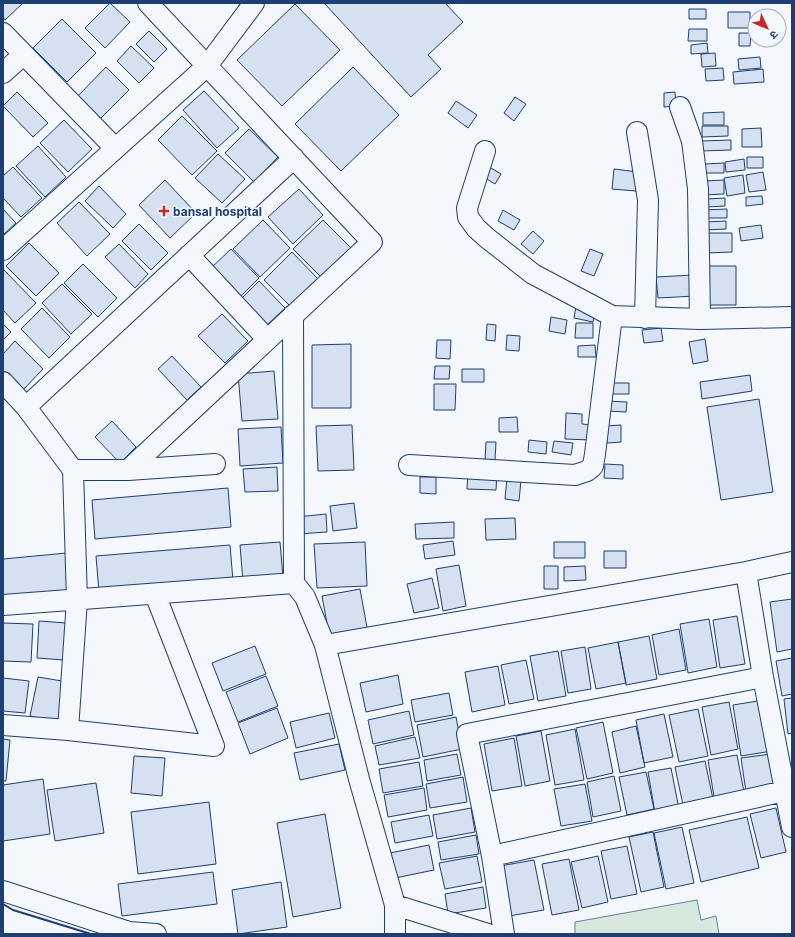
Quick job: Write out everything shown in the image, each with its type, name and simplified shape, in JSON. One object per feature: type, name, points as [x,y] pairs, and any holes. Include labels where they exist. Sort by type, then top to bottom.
[{"type":"street","points":[[128,470],[372,242],[148,3]]},
{"type":"street","points":[[3,250],[207,66],[254,3]]},
{"type":"street","points":[[3,33],[115,148]]},
{"type":"street","points":[[3,73],[23,55]]},
{"type":"street","points":[[680,107],[692,141],[698,189],[700,319]]},
{"type":"street","points":[[637,132],[648,200],[645,318]]},
{"type":"street","points":[[485,152],[467,208],[468,217],[486,238],[533,274],[612,316],[700,319],[792,317]]},
{"type":"street","points":[[26,407],[294,158]]},
{"type":"street","points":[[189,256],[268,339]]},
{"type":"street","points":[[293,315],[294,583],[305,596],[325,645],[359,779],[395,905],[395,934]]},
{"type":"street","points":[[409,465],[575,475],[587,471],[593,466],[594,460],[612,316]]},
{"type":"street","points":[[3,382],[26,407],[73,470],[77,600],[68,730]]},
{"type":"street","points":[[73,470],[128,470],[215,464]]},
{"type":"street","points":[[325,645],[746,572],[792,562]]},
{"type":"street","points":[[746,572],[763,677],[792,827]]},
{"type":"street","points":[[3,605],[294,583]]},
{"type":"street","points":[[3,725],[68,730],[214,746],[155,594]]},
{"type":"street","points":[[504,934],[492,856],[467,734],[763,677]]},
{"type":"street","points":[[492,856],[785,791]]},
{"type":"street","points":[[3,891],[129,932],[156,934]]},
{"type":"street","points":[[395,905],[488,934]]},
{"type":"shaded area","points":[[697,900],[701,920],[716,916],[719,934],[575,934],[575,922]]},
{"type":"building","points":[[3,3],[23,3],[5,20],[3,17]]},
{"type":"building","points":[[110,3],[130,22],[105,48],[85,28]]},
{"type":"building","points":[[324,3],[445,3],[463,22],[428,55],[441,69],[411,97]]},
{"type":"building","points":[[295,4],[340,50],[282,106],[237,60]]},
{"type":"building","points":[[689,9],[706,9],[706,19],[689,19]]},
{"type":"building","points":[[728,12],[747,12],[747,28],[728,28]]},
{"type":"building","points":[[62,19],[96,53],[67,82],[33,48]]},
{"type":"building","points":[[689,29],[707,29],[707,41],[688,41]]},
{"type":"building","points":[[149,31],[167,49],[154,62],[136,44]]},
{"type":"building","points":[[739,33],[747,33],[747,46],[739,46]]},
{"type":"building","points":[[707,43],[708,53],[691,54],[691,45]]},
{"type":"building","points":[[131,46],[154,68],[139,83],[117,61]]},
{"type":"building","points":[[715,53],[716,66],[702,67],[701,54]]},
{"type":"building","points":[[760,57],[761,68],[739,70],[738,59]]},
{"type":"building","points":[[106,67],[129,90],[99,120],[76,98]]},
{"type":"building","points":[[353,67],[399,115],[341,171],[295,124]]},
{"type":"building","points":[[723,68],[724,80],[706,81],[705,69]]},
{"type":"building","points":[[763,69],[764,82],[734,84],[733,72]]},
{"type":"building","points":[[204,91],[239,128],[217,148],[183,110]]},
{"type":"building","points":[[17,92],[48,123],[33,137],[3,106]]},
{"type":"building","points":[[675,92],[676,106],[664,107],[664,93]]},
{"type":"building","points":[[515,97],[526,104],[514,121],[504,113]]},
{"type":"building","points":[[456,101],[477,115],[468,128],[448,113]]},
{"type":"building","points":[[724,112],[724,125],[703,125],[703,113]]},
{"type":"building","points":[[182,116],[217,151],[192,175],[158,140]]},
{"type":"building","points":[[64,120],[92,149],[68,172],[40,143]]},
{"type":"building","points":[[702,126],[728,126],[728,136],[702,137]]},
{"type":"building","points":[[761,128],[762,147],[742,147],[742,129]]},
{"type":"building","points":[[249,129],[278,157],[254,182],[225,153]]},
{"type":"building","points":[[731,140],[731,150],[701,151],[701,141]]},
{"type":"building","points":[[38,146],[66,177],[45,197],[16,166]]},
{"type":"building","points":[[218,154],[245,179],[222,203],[195,178]]},
{"type":"building","points":[[747,157],[763,157],[763,168],[747,168]]},
{"type":"building","points":[[744,159],[745,170],[726,172],[725,162]]},
{"type":"building","points":[[724,163],[724,173],[705,173],[705,164]]},
{"type":"building","points":[[486,165],[501,174],[495,184],[480,175]]},
{"type":"building","points":[[13,167],[42,198],[21,217],[3,198],[3,176]]},
{"type":"building","points":[[614,169],[638,172],[636,191],[612,189]]},
{"type":"building","points":[[763,172],[766,190],[749,192],[746,175]]},
{"type":"building","points":[[743,175],[745,193],[727,196],[724,178]]},
{"type":"building","points":[[165,180],[196,213],[170,238],[139,205]]},
{"type":"building","points":[[724,180],[724,194],[704,195],[704,181]]},
{"type":"building","points":[[99,186],[126,214],[113,228],[85,201]]},
{"type":"building","points":[[299,189],[323,215],[293,244],[268,217]]},
{"type":"building","points":[[762,196],[763,204],[746,206],[746,197]]},
{"type":"building","points":[[725,198],[725,206],[706,207],[706,199]]},
{"type":"building","points":[[79,202],[110,234],[87,256],[57,223]]},
{"type":"building","points":[[3,209],[16,223],[3,235]]},
{"type":"building","points":[[727,209],[727,218],[704,218],[703,210]]},
{"type":"building","points":[[503,210],[520,220],[514,230],[498,221]]},
{"type":"building","points":[[263,220],[290,248],[260,277],[233,249]]},
{"type":"building","points":[[323,220],[351,248],[321,277],[293,249]]},
{"type":"building","points":[[726,221],[726,229],[705,230],[705,222]]},
{"type":"building","points":[[139,224],[168,253],[151,270],[122,241]]},
{"type":"building","points":[[761,225],[763,238],[741,241],[739,228]]},
{"type":"building","points":[[533,231],[544,241],[533,254],[521,244]]},
{"type":"building","points":[[706,233],[732,233],[732,252],[707,253]]},
{"type":"building","points":[[29,243],[59,273],[36,296],[6,266]]},
{"type":"building","points":[[119,244],[148,274],[135,288],[105,257]]},
{"type":"building","points":[[231,249],[259,278],[238,299],[210,269]]},
{"type":"building","points":[[590,249],[603,254],[594,276],[581,271]]},
{"type":"building","points":[[292,252],[318,279],[290,306],[264,280]]},
{"type":"building","points":[[83,264],[117,298],[98,317],[64,283]]},
{"type":"building","points":[[707,266],[736,266],[736,305],[708,305]]},
{"type":"building","points":[[3,269],[36,303],[15,323],[3,310]]},
{"type":"building","points":[[694,275],[695,296],[658,298],[656,277]]},
{"type":"building","points":[[259,281],[285,308],[266,326],[240,300]]},
{"type":"building","points":[[62,284],[92,314],[71,334],[42,303]]},
{"type":"building","points":[[576,306],[595,309],[593,322],[574,318]]},
{"type":"building","points":[[42,308],[70,337],[49,358],[21,329]]},
{"type":"building","points":[[222,314],[248,341],[225,363],[198,336]]},
{"type":"building","points":[[551,317],[567,320],[565,334],[549,331]]},
{"type":"building","points":[[576,323],[593,323],[593,338],[575,338]]},
{"type":"building","points":[[3,324],[11,332],[3,340]]},
{"type":"building","points":[[487,324],[496,325],[495,341],[486,340]]},
{"type":"building","points":[[661,328],[663,341],[644,343],[642,330]]},
{"type":"building","points":[[507,335],[520,336],[519,351],[506,350]]},
{"type":"building","points":[[705,339],[708,361],[693,364],[689,342]]},
{"type":"building","points":[[437,340],[451,340],[450,359],[436,358]]},
{"type":"building","points":[[15,341],[43,369],[22,391],[3,372],[3,354]]},
{"type":"building","points":[[351,344],[351,408],[312,408],[312,345]]},
{"type":"building","points":[[595,345],[596,357],[578,357],[578,346]]},
{"type":"building","points":[[172,356],[201,387],[187,400],[158,369]]},
{"type":"building","points":[[435,366],[450,366],[449,379],[434,379]]},
{"type":"building","points":[[462,369],[484,369],[484,382],[462,382]]},
{"type":"building","points":[[274,371],[278,419],[242,421],[238,374]]},
{"type":"building","points":[[750,375],[752,391],[702,399],[700,382]]},
{"type":"building","points":[[611,383],[629,383],[629,394],[611,394]]},
{"type":"building","points":[[434,384],[456,384],[455,410],[434,410]]},
{"type":"building","points":[[759,399],[773,492],[721,500],[707,407]]},
{"type":"building","points":[[607,401],[627,402],[626,412],[607,411]]},
{"type":"building","points":[[566,413],[582,414],[582,424],[592,425],[591,440],[565,439]]},
{"type":"building","points":[[517,417],[518,432],[499,432],[499,418]]},
{"type":"building","points":[[112,421],[136,447],[120,463],[95,437]]},
{"type":"building","points":[[352,425],[354,470],[318,471],[316,426]]},
{"type":"building","points":[[621,425],[621,442],[607,443],[606,426]]},
{"type":"building","points":[[281,427],[283,463],[240,466],[238,429]]},
{"type":"building","points":[[529,440],[547,442],[546,454],[528,452]]},
{"type":"building","points":[[554,441],[573,443],[571,455],[552,452]]},
{"type":"building","points":[[486,442],[496,442],[495,460],[485,460]]},
{"type":"building","points":[[605,464],[623,465],[623,479],[604,478]]},
{"type":"building","points":[[277,467],[278,491],[245,492],[243,469]]},
{"type":"building","points":[[468,471],[497,472],[496,490],[467,489]]},
{"type":"building","points":[[420,477],[436,477],[436,494],[420,493]]},
{"type":"building","points":[[507,478],[521,480],[519,501],[505,499]]},
{"type":"building","points":[[228,488],[231,527],[95,539],[92,500]]},
{"type":"building","points":[[354,503],[357,528],[333,531],[330,506]]},
{"type":"building","points":[[326,514],[327,532],[298,534],[297,517]]},
{"type":"building","points":[[515,518],[516,539],[486,540],[485,519]]},
{"type":"building","points":[[454,522],[454,538],[416,539],[415,524]]},
{"type":"building","points":[[453,541],[455,555],[425,559],[423,545]]},
{"type":"building","points":[[280,542],[283,578],[243,582],[240,545]]},
{"type":"building","points":[[365,542],[367,586],[317,588],[314,544]]},
{"type":"building","points":[[554,542],[585,542],[585,558],[554,558]]},
{"type":"building","points":[[230,545],[233,581],[99,592],[96,556]]},
{"type":"building","points":[[604,551],[626,551],[626,568],[604,568]]},
{"type":"building","points":[[67,553],[71,591],[3,597],[3,559]]},
{"type":"building","points":[[459,565],[466,606],[443,611],[436,569]]},
{"type":"building","points":[[544,566],[558,566],[558,589],[544,589]]},
{"type":"building","points":[[585,566],[586,580],[564,581],[564,567]]},
{"type":"building","points":[[432,578],[439,608],[414,613],[407,584]]},
{"type":"building","points":[[360,589],[368,633],[330,640],[322,596]]},
{"type":"building","points":[[792,599],[792,649],[777,652],[770,602]]},
{"type":"building","points":[[737,616],[745,664],[720,668],[713,620]]},
{"type":"building","points":[[709,619],[717,667],[688,673],[680,624]]},
{"type":"building","points":[[39,621],[66,623],[64,660],[37,658]]},
{"type":"building","points":[[3,623],[33,624],[31,662],[3,661]]},
{"type":"building","points":[[679,629],[686,670],[659,675],[652,635]]},
{"type":"building","points":[[649,636],[657,679],[626,685],[618,642]]},
{"type":"building","points":[[618,642],[626,683],[596,689],[588,648]]},
{"type":"building","points":[[255,646],[266,674],[223,691],[212,663]]},
{"type":"building","points":[[585,647],[591,689],[568,693],[561,651]]},
{"type":"building","points":[[558,651],[566,696],[538,701],[530,656]]},
{"type":"building","points":[[792,658],[792,694],[782,696],[776,661]]},
{"type":"building","points":[[526,660],[534,699],[509,704],[501,665]]},
{"type":"building","points":[[498,666],[505,705],[472,712],[465,672]]},
{"type":"building","points":[[398,675],[403,704],[366,712],[360,683]]},
{"type":"building","points":[[266,676],[278,706],[238,722],[226,692]]},
{"type":"building","points":[[38,677],[68,682],[60,722],[30,716]]},
{"type":"building","points":[[3,678],[29,681],[25,713],[3,711]]},
{"type":"building","points":[[449,693],[453,715],[415,722],[411,700]]},
{"type":"building","points":[[792,698],[792,733],[788,734],[784,699]]},
{"type":"building","points":[[764,700],[772,751],[741,756],[733,705]]},
{"type":"building","points":[[729,702],[738,749],[711,755],[702,707]]},
{"type":"building","points":[[277,708],[288,738],[250,754],[238,723]]},
{"type":"building","points":[[698,709],[708,756],[679,762],[669,715]]},
{"type":"building","points":[[409,711],[414,735],[373,744],[368,720]]},
{"type":"building","points":[[329,713],[335,738],[296,748],[290,722]]},
{"type":"building","points":[[664,714],[673,757],[644,763],[636,720]]},
{"type":"building","points":[[456,717],[462,749],[423,757],[417,725]]},
{"type":"building","points":[[603,722],[613,773],[587,779],[576,728]]},
{"type":"building","points":[[636,726],[645,767],[620,773],[612,732]]},
{"type":"building","points":[[575,729],[584,780],[555,785],[546,735]]},
{"type":"building","points":[[541,731],[550,781],[525,786],[516,736]]},
{"type":"building","points":[[415,737],[420,758],[379,765],[375,746]]},
{"type":"building","points":[[514,738],[522,786],[492,791],[484,744]]},
{"type":"building","points":[[3,739],[10,740],[6,781],[3,781]]},
{"type":"building","points":[[339,744],[345,770],[300,780],[294,753]]},
{"type":"building","points":[[457,754],[461,775],[427,781],[424,760]]},
{"type":"building","points":[[771,754],[776,787],[746,792],[741,758]]},
{"type":"building","points":[[737,755],[744,792],[714,797],[708,760]]},
{"type":"building","points":[[134,756],[165,758],[162,796],[131,793]]},
{"type":"building","points":[[705,761],[714,804],[684,810],[675,767]]},
{"type":"building","points":[[419,762],[423,786],[383,793],[379,769]]},
{"type":"building","points":[[671,768],[679,809],[655,813],[648,772]]},
{"type":"building","points":[[646,772],[654,809],[627,815],[619,777]]},
{"type":"building","points":[[614,776],[621,811],[593,817],[587,782]]},
{"type":"building","points":[[463,777],[467,802],[430,808],[426,784]]},
{"type":"building","points":[[43,779],[50,834],[3,841],[3,785]]},
{"type":"building","points":[[96,783],[104,833],[55,841],[47,790]]},
{"type":"building","points":[[585,784],[592,821],[561,826],[554,789]]},
{"type":"building","points":[[424,788],[427,810],[388,817],[384,795]]},
{"type":"building","points":[[209,802],[216,864],[138,874],[131,812]]},
{"type":"building","points":[[471,808],[475,832],[437,839],[433,815]]},
{"type":"building","points":[[776,808],[786,852],[761,858],[750,814]]},
{"type":"building","points":[[325,814],[341,908],[293,917],[277,823]]},
{"type":"building","points":[[429,815],[433,836],[395,843],[391,822]]},
{"type":"building","points":[[747,817],[759,868],[701,882],[689,830]]},
{"type":"building","points":[[682,827],[694,883],[666,889],[654,833]]},
{"type":"building","points":[[653,832],[664,887],[641,892],[629,837]]},
{"type":"building","points":[[476,835],[479,854],[441,860],[438,842]]},
{"type":"building","points":[[429,845],[434,870],[395,878],[390,853]]},
{"type":"building","points":[[627,846],[637,894],[611,899],[601,851]]},
{"type":"building","points":[[477,856],[482,882],[445,889],[439,863]]},
{"type":"building","points":[[598,856],[608,902],[582,908],[571,862]]},
{"type":"building","points":[[569,859],[579,910],[552,915],[542,864]]},
{"type":"building","points":[[534,860],[544,910],[509,916],[500,866]]},
{"type":"building","points":[[213,872],[217,904],[122,916],[118,884]]},
{"type":"building","points":[[281,882],[287,927],[238,934],[232,890]]},
{"type":"building","points":[[483,887],[486,908],[448,914],[445,894]]},
{"type":"wall","points":[[3,904],[13,910],[91,934]]},
{"type":"place","name":"bansal hospital","points":[[164,211]]}]
